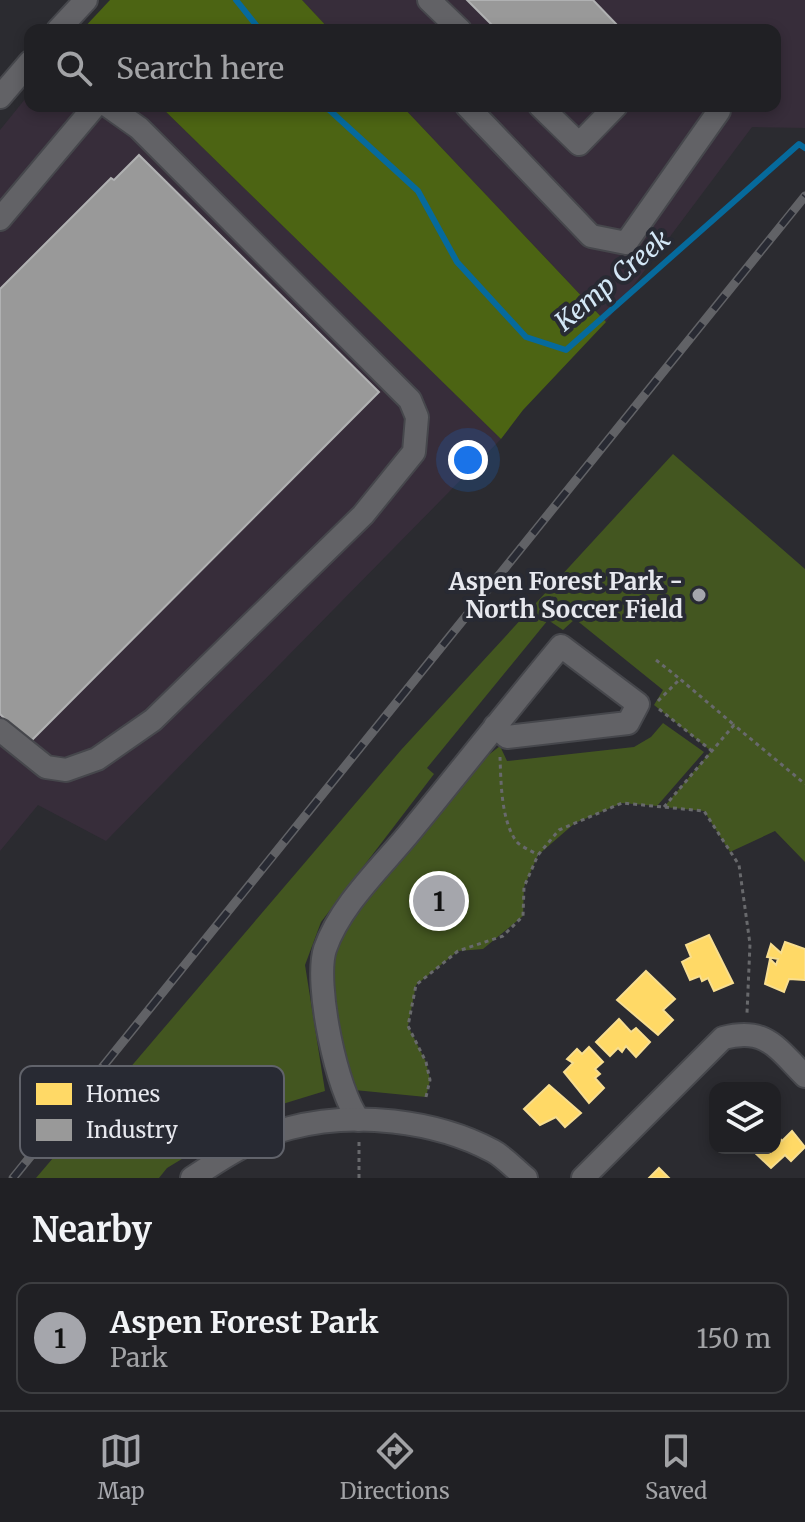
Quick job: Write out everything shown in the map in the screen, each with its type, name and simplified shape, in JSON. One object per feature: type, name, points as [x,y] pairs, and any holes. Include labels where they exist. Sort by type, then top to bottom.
[{"type":"street","points":[[64,24],[86,0]]},
{"type":"street","points":[[429,0],[453,24]]},
{"type":"street","points":[[0,97],[24,69]]},
{"type":"street","points":[[0,219],[90,112]]},
{"type":"street","points":[[0,730],[46,767],[66,770],[97,759],[153,720],[363,515],[414,452],[417,417],[410,400],[139,128],[116,112]]},
{"type":"street","points":[[473,112],[591,236],[626,243],[718,112]]},
{"type":"street","points":[[546,112],[579,144],[610,112]]},
{"type":"street","points":[[359,1120],[349,1108],[329,1027],[322,982],[324,951],[337,925],[362,890],[501,732],[561,646],[638,704],[628,723],[501,732]]},
{"type":"street","points":[[583,1178],[723,1038],[746,1032],[768,1039],[805,1076]]},
{"type":"street","points":[[284,1130],[359,1120],[444,1131],[494,1152],[526,1178]]},
{"type":"street","points":[[192,1178],[222,1158]]},
{"type":"path","points":[[656,660],[805,784]]},
{"type":"path","points":[[680,679],[654,705],[712,751]]},
{"type":"path","points":[[664,807],[734,725]]},
{"type":"path","points":[[501,732],[501,789],[510,826],[517,843],[538,855]]},
{"type":"path","points":[[426,1097],[430,1080],[426,1062],[408,1026],[416,985],[458,951],[503,936],[523,916],[524,887],[538,855],[559,830],[622,803],[704,811],[739,865],[750,944],[746,1032]]},
{"type":"path","points":[[359,1120],[359,1178]]},
{"type":"shaded area","points":[[302,0],[805,0],[805,128],[752,127],[606,322],[408,112],[781,112],[781,24],[324,24]]},
{"type":"shaded area","points":[[24,100],[24,112],[166,112],[501,439],[106,841],[38,805],[0,851],[0,130]]},
{"type":"green space","points":[[110,0],[302,0],[324,24],[88,24]]},
{"type":"green space","points":[[166,112],[408,112],[606,322],[523,410],[501,439]]},
{"type":"green space","points":[[673,454],[805,569],[805,862],[775,831],[730,852],[704,811],[664,807],[711,751],[654,705],[663,690],[575,619],[563,630],[548,620],[427,768],[434,774],[321,922],[305,965],[325,1091],[284,1104],[284,1066],[132,1066],[401,750]]},
{"type":"green space","points":[[663,723],[704,752],[657,806],[622,803],[575,823],[538,855],[524,887],[523,916],[483,949],[458,951],[416,985],[408,1026],[426,1062],[430,1080],[426,1097],[344,1089],[322,982],[337,925],[451,784],[500,746],[507,761],[634,747],[651,737]]},
{"type":"green space","points":[[53,1158],[184,1158],[167,1168],[159,1178],[36,1178]]},
{"type":"building: Homes","points":[[709,935],[733,983],[714,991],[708,978],[702,981],[700,976],[690,980],[682,962],[691,957],[686,945]]},
{"type":"building: Homes","points":[[785,942],[805,949],[805,980],[789,979],[784,992],[765,984],[770,959],[776,965],[778,959],[767,957],[771,944],[781,953]]},
{"type":"building: Homes","points":[[646,971],[675,999],[663,1010],[673,1020],[658,1035],[617,1000]]},
{"type":"building: Homes","points":[[619,1019],[631,1032],[636,1028],[650,1042],[636,1057],[626,1046],[622,1052],[618,1048],[610,1056],[596,1042]]},
{"type":"building: Homes","points":[[589,1047],[603,1062],[595,1069],[600,1074],[595,1078],[604,1088],[589,1103],[564,1072],[573,1063],[567,1059],[577,1049],[582,1054]]},
{"type":"building: Homes","points":[[549,1085],[581,1113],[565,1127],[556,1117],[540,1125],[524,1109]]},
{"type":"building: Homes","points":[[792,1131],[805,1147],[791,1161],[785,1155],[771,1168],[756,1154],[781,1154],[782,1141]]},
{"type":"building: Homes","points":[[659,1168],[669,1178],[649,1178]]},
{"type":"building: Industry","points":[[467,0],[593,0],[616,24],[491,24]]},
{"type":"building: Industry","points":[[139,155],[379,392],[29,743],[0,714],[0,289],[111,178],[114,180]]},
{"type":"waterway","name":"Kemp Creek","points":[[236,0],[255,24]]},
{"type":"waterway","name":"Kemp Creek","points":[[332,112],[418,191],[457,262],[526,337],[566,350],[799,144],[805,148]]},
{"type":"railway","points":[[103,1066],[805,196]]},
{"type":"railway","points":[[13,1178],[29,1158]]},
{"type":"place","name":"Aspen Forest Park - North Soccer Field","points":[[699,595]]},
{"type":"place","name":"Aspen Forest Park","points":[[439,901]]}]
